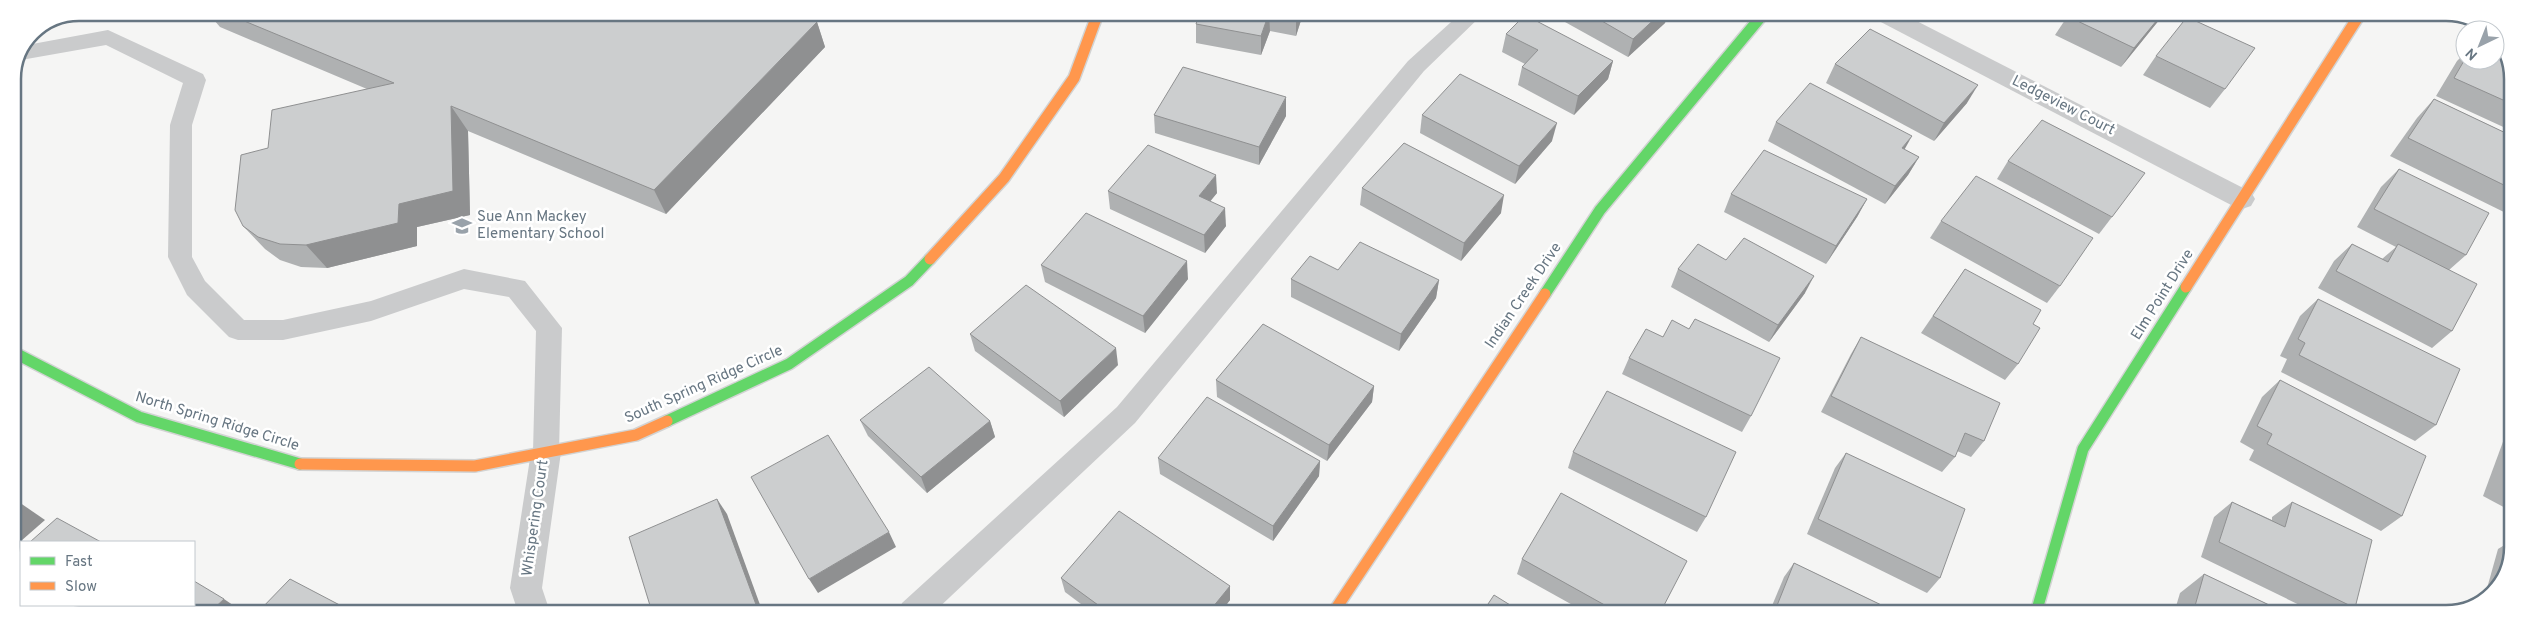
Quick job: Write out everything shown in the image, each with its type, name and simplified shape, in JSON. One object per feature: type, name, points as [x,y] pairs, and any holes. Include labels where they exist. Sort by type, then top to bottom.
[{"type":"street","name":"South Spring Ridge Circle","points":[[546,452],[636,435],[789,364],[909,281],[1004,178],[1074,78],[1095,21]]},
{"type":"street","name":"Indian Creek Drive","points":[[1338,605],[1600,210],[1758,21]]},
{"type":"street","name":"Ledgeview Court","points":[[1899,21],[2242,199]]},
{"type":"street","name":"Elm Point Drive","points":[[2038,605],[2084,449],[2356,21]]},
{"type":"street","name":"North Spring Ridge Circle","points":[[21,356],[138,417],[295,464],[475,466],[546,452]]},
{"type":"street","name":"Whispering Court","points":[[532,605],[526,588],[546,452]]},
{"type":"lane","points":[[921,605],[1126,415],[1416,66],[1465,21]]},
{"type":"lane","points":[[28,52],[108,38],[195,80],[181,125],[180,257],[196,288],[238,330],[283,330],[371,311],[464,278],[516,288],[549,328],[546,452]]},
{"type":"building","points":[[244,21],[817,22],[654,190],[451,106],[453,191],[399,204],[398,223],[306,245],[280,244],[258,237],[243,226],[235,210],[241,155],[268,148],[272,110],[394,83]]},
{"type":"building","points":[[1197,21],[1266,21],[1261,36],[1196,24]]},
{"type":"building","points":[[1519,21],[1536,21],[1613,61],[1578,96],[1522,67],[1538,50],[1506,34]]},
{"type":"building","points":[[1602,21],[1652,21],[1633,39]]},
{"type":"building","points":[[2077,21],[2156,21],[2134,48]]},
{"type":"building","points":[[2184,21],[2196,21],[2255,48],[2225,89],[2156,56]]},
{"type":"building","points":[[1870,29],[1978,85],[1944,123],[1835,64]]},
{"type":"building","points":[[1183,67],[1286,97],[1259,147],[1154,115]]},
{"type":"building","points":[[2459,70],[2503,70],[2504,100],[2454,78]]},
{"type":"building","points":[[1460,74],[1557,123],[1519,166],[1422,115]]},
{"type":"building","points":[[1810,83],[1912,136],[1902,148],[1919,157],[1895,186],[1776,122]]},
{"type":"building","points":[[2434,99],[2504,132],[2504,185],[2408,138]]},
{"type":"building","points":[[2042,120],[2145,173],[2112,217],[2008,161]]},
{"type":"building","points":[[1404,143],[1504,195],[1464,243],[1362,188]]},
{"type":"building","points":[[1148,145],[1216,175],[1199,196],[1225,208],[1204,235],[1108,191]]},
{"type":"building","points":[[1764,150],[1867,199],[1836,246],[1731,194]]},
{"type":"building","points":[[2399,169],[2489,213],[2466,255],[2374,209]]},
{"type":"building","points":[[1976,176],[2093,238],[2060,286],[1941,221]]},
{"type":"building","points":[[1086,213],[1187,261],[1143,316],[1041,265]]},
{"type":"building","points":[[1744,238],[1814,276],[1778,325],[1678,269],[1698,244],[1726,260]]},
{"type":"building","points":[[1360,242],[1439,280],[1401,334],[1291,279],[1310,256],[1338,270]]},
{"type":"building","points":[[2352,244],[2388,262],[2398,244],[2477,284],[2452,331],[2336,271]]},
{"type":"building","points":[[1965,269],[2041,310],[2033,324],[2040,328],[2018,364],[1933,316]]},
{"type":"building","points":[[1026,285],[1116,348],[1060,401],[970,334]]},
{"type":"building","points":[[2318,299],[2460,369],[2436,425],[2299,355],[2305,343],[2298,339]]},
{"type":"building","points":[[1695,319],[1780,358],[1751,416],[1629,358],[1646,329],[1663,337],[1672,320],[1689,329]]},
{"type":"building","points":[[1263,324],[1374,386],[1329,445],[1216,380]]},
{"type":"building","points":[[1861,337],[2000,403],[1984,441],[1965,433],[1955,457],[1831,396]]},
{"type":"building","points":[[929,367],[990,421],[921,477],[860,420]]},
{"type":"building","points":[[2280,380],[2426,456],[2402,516],[2267,444],[2272,434],[2257,426]]},
{"type":"building","points":[[1607,391],[1736,452],[1706,517],[1573,452]]},
{"type":"building","points":[[1207,397],[1320,461],[1273,526],[1158,458]]},
{"type":"building","points":[[828,435],[889,532],[809,579],[751,477]]},
{"type":"building","points":[[1846,453],[1965,509],[1940,578],[1818,519]]},
{"type":"building","points":[[1561,493],[1687,561],[1664,605],[1605,605],[1522,559]]},
{"type":"building","points":[[717,499],[756,605],[650,605],[629,537]]},
{"type":"building","points":[[2232,502],[2285,527],[2292,502],[2372,540],[2356,605],[2349,605],[2219,542]]},
{"type":"building","points":[[1119,511],[1230,586],[1215,605],[1098,605],[1061,578]]},
{"type":"building","points":[[57,518],[99,541],[31,541]]},
{"type":"building","points":[[1794,563],[1881,605],[1777,605]]},
{"type":"building","points":[[2204,574],[2269,605],[2195,605]]},
{"type":"building","points":[[290,579],[340,605],[265,605]]},
{"type":"building","points":[[195,582],[224,599],[218,605],[195,605]]},
{"type":"building","points":[[1494,595],[1510,605],[1487,605]]},
{"type":"traffic: fast","points":[[1545,294],[1600,210],[1757,21]]},
{"type":"traffic: fast","points":[[667,421],[789,364],[909,281],[930,259]]},
{"type":"traffic: fast","points":[[2038,605],[2083,449],[2186,287]]},
{"type":"traffic: fast","points":[[21,356],[139,417],[300,464]]},
{"type":"traffic: slow","points":[[930,259],[1004,178],[1074,78],[1095,21]]},
{"type":"traffic: slow","points":[[2186,287],[2356,21]]},
{"type":"traffic: slow","points":[[1338,605],[1545,294]]},
{"type":"traffic: slow","points":[[300,464],[475,466],[636,435],[667,421]]},
{"type":"place","name":"Sue Ann Mackey Elementary School","points":[[462,226]]}]
